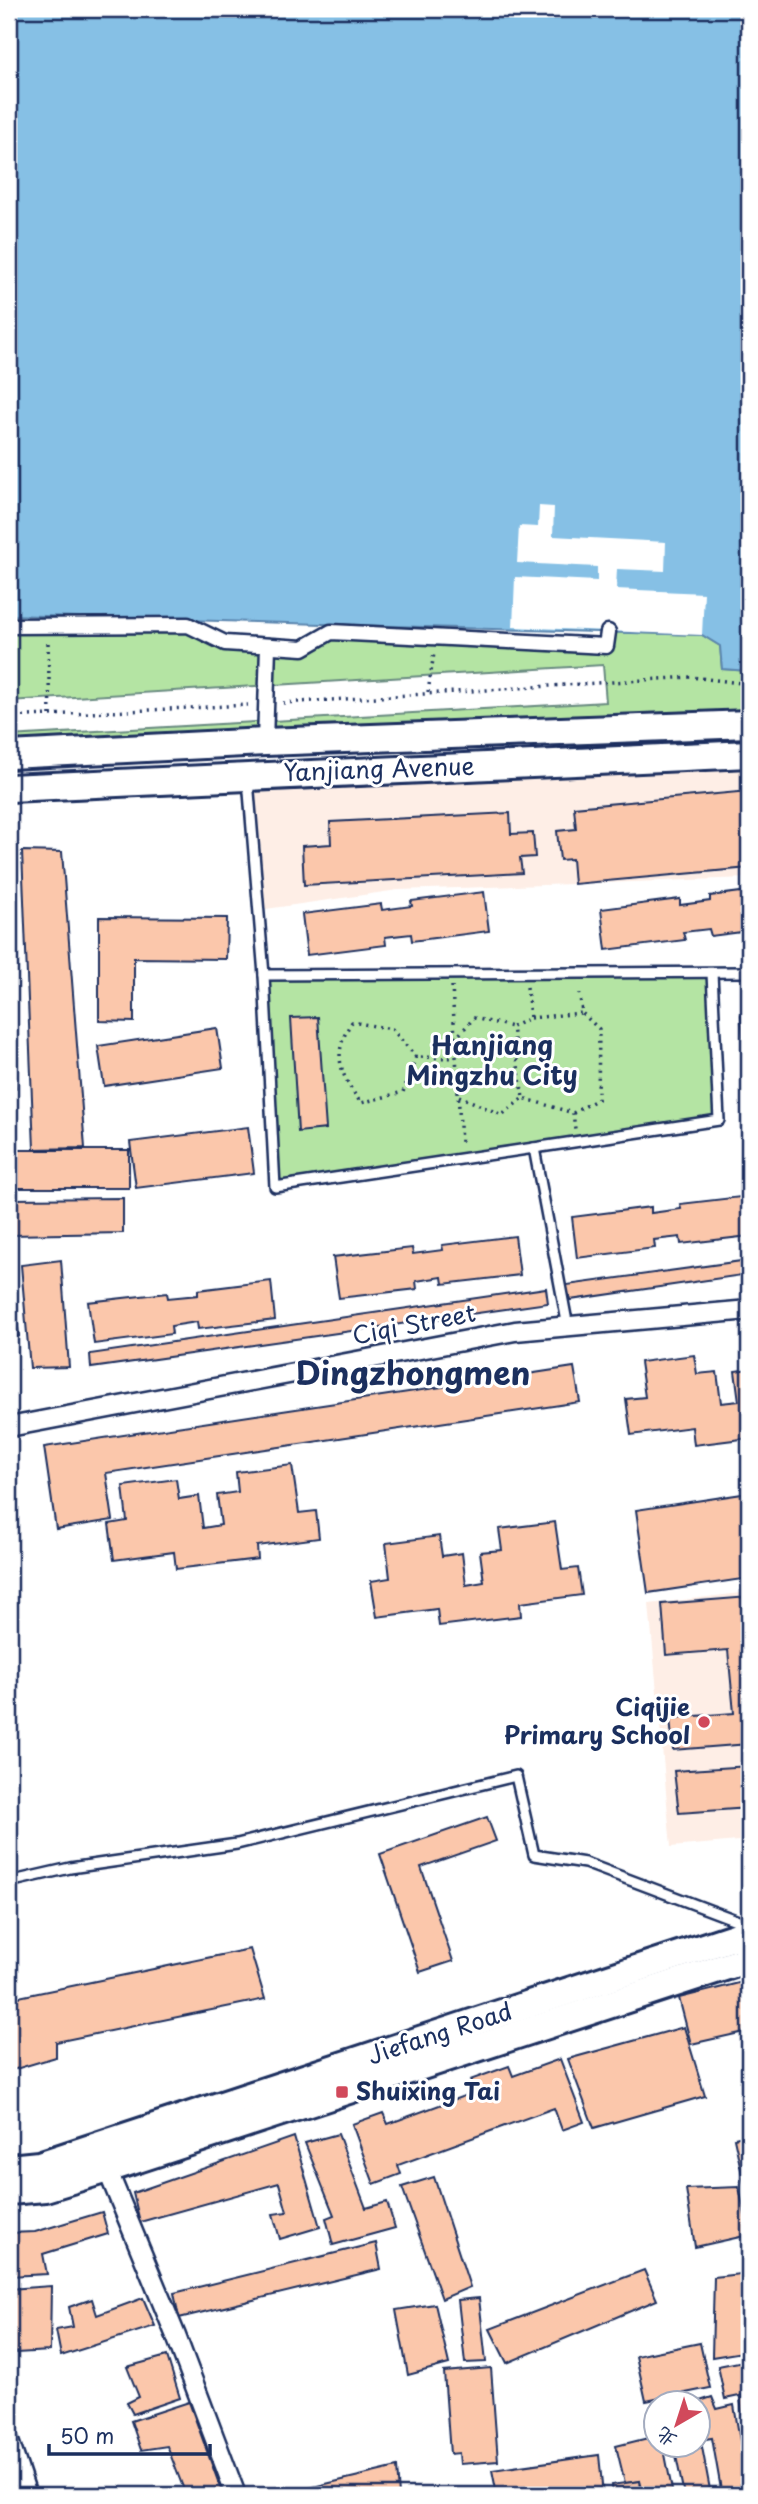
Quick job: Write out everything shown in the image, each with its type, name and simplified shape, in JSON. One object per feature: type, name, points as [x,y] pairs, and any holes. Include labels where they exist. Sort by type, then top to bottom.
[{"type":"main road","name":"Yanjiang Avenue","points":[[9,755],[265,742],[749,724]]},
{"type":"main road","name":"Yanjiang Avenue","points":[[9,788],[749,754]]},
{"type":"main road","name":"Jiefang Road","points":[[9,2168],[39,2165],[749,1932]]},
{"type":"main road","name":"Jiefang Road","points":[[9,2191],[45,2188],[107,2169],[748,1964]]},
{"type":"street","points":[[9,626],[188,625],[225,643],[303,648],[331,632],[606,646],[608,632]]},
{"type":"street","points":[[265,742],[268,646]]},
{"type":"street","name":"Ciqi Street","points":[[9,1427],[515,1331],[749,1310]]},
{"type":"street","points":[[107,2169],[176,2336],[236,2495]]},
{"type":"street","points":[[9,2441],[27,2495]]},
{"type":"lane","points":[[248,775],[264,975],[275,1187],[719,1120],[712,973]]},
{"type":"lane","points":[[264,975],[749,972]]},
{"type":"lane","points":[[534,1148],[568,1327]]},
{"type":"lane","points":[[9,1882],[70,1868],[237,1844],[516,1776],[534,1855],[585,1863],[749,1925]]},
{"type":"path","points":[[48,625],[50,715]]},
{"type":"path","points":[[428,692],[436,637]]},
{"type":"path","points":[[9,717],[268,704],[691,677],[749,684]]},
{"type":"path","points":[[451,974],[462,1159]]},
{"type":"path","points":[[523,1098],[573,1113],[598,1099],[599,1029],[582,1013],[579,985]]},
{"type":"path","points":[[530,1018],[527,986],[540,986]]},
{"type":"path","points":[[455,1039],[474,1018],[512,1027],[530,1018],[582,1013]]},
{"type":"path","points":[[416,1057],[403,1092],[360,1103],[342,1076],[341,1039],[352,1022],[392,1029],[416,1057],[456,1058]]},
{"type":"path","points":[[512,1027],[523,1098]]},
{"type":"path","points":[[459,1096],[502,1115],[523,1098]]},
{"type":"path","points":[[573,1113],[577,1142]]},
{"type":"shaded area","points":[[749,754],[749,878],[398,890],[259,910],[248,775]]},
{"type":"shaded area","name":"Ciqijie Primary School","points":[[749,1592],[749,1840],[671,1847],[649,1604]]},
{"type":"green space","points":[[9,617],[188,625],[225,643],[303,648],[331,632],[606,646],[608,632],[702,635],[720,646],[722,669],[749,671],[749,724],[9,769],[9,736],[606,702],[603,665],[9,701]]},
{"type":"green space","points":[[712,973],[719,1120],[275,1187],[264,975]]},
{"type":"water","points":[[9,9],[749,9],[749,671],[722,669],[720,646],[702,635],[9,615]]},
{"type":"pier","points":[[539,506],[554,507],[553,536],[666,542],[665,571],[617,569],[616,589],[704,593],[702,635],[513,627],[515,577],[597,581],[597,567],[517,563],[519,526],[538,527]]},
{"type":"building","points":[[749,791],[749,868],[574,884],[572,859],[560,860],[557,831],[576,829],[574,807]]},
{"type":"building","points":[[510,813],[511,834],[533,833],[535,857],[520,858],[522,873],[304,885],[302,846],[331,844],[330,822]]},
{"type":"building","points":[[22,851],[62,852],[85,1148],[34,1149]]},
{"type":"building","points":[[749,891],[749,931],[711,936],[709,929],[683,932],[685,940],[606,950],[601,909],[680,899],[680,905],[710,901],[710,896]]},
{"type":"building","points":[[484,892],[489,931],[412,941],[411,934],[385,937],[386,945],[307,955],[302,914],[381,904],[382,910],[412,906],[411,901]]},
{"type":"building","points":[[99,917],[227,918],[226,959],[134,958],[134,1022],[99,1021]]},
{"type":"building","points":[[9,948],[16,1088],[9,1090]]},
{"type":"building","points":[[749,1014],[749,1089],[748,1089],[741,1015]]},
{"type":"building","points":[[318,1017],[326,1129],[298,1132],[291,1018]]},
{"type":"building","points":[[217,1028],[223,1068],[104,1086],[98,1046]]},
{"type":"building","points":[[248,1127],[254,1173],[136,1188],[130,1142]]},
{"type":"building","points":[[10,1150],[129,1150],[129,1188],[10,1188]]},
{"type":"building","points":[[749,1196],[749,1236],[681,1244],[680,1237],[654,1240],[655,1248],[577,1258],[572,1217],[651,1207],[651,1213],[681,1209],[680,1204]]},
{"type":"building","points":[[123,1198],[123,1233],[9,1235],[9,1199]]},
{"type":"building","points":[[515,1236],[520,1275],[443,1284],[442,1277],[416,1281],[417,1289],[339,1298],[333,1257],[412,1248],[413,1254],[443,1250],[442,1245]]},
{"type":"building","points":[[9,1245],[19,1336],[9,1337]]},
{"type":"building","points":[[61,1260],[69,1367],[30,1368],[21,1265]]},
{"type":"building","points":[[749,1260],[749,1274],[570,1300],[567,1285]]},
{"type":"building","points":[[271,1281],[275,1320],[198,1329],[197,1322],[171,1326],[172,1334],[94,1344],[88,1302],[167,1293],[168,1298],[198,1295],[198,1290]]},
{"type":"building","points":[[546,1288],[548,1303],[91,1368],[90,1354]]},
{"type":"building","points":[[694,1355],[697,1374],[717,1372],[721,1403],[739,1401],[735,1371],[749,1369],[749,1438],[694,1445],[692,1427],[631,1435],[626,1399],[645,1397],[640,1362]]},
{"type":"building","points":[[574,1367],[580,1402],[106,1473],[113,1520],[56,1529],[44,1447]]},
{"type":"building","points":[[292,1465],[299,1513],[316,1511],[319,1538],[257,1546],[258,1559],[176,1569],[174,1552],[114,1560],[109,1524],[127,1521],[123,1486],[176,1479],[179,1499],[199,1496],[203,1528],[221,1525],[217,1495],[238,1492],[236,1472]]},
{"type":"building","points":[[749,1493],[749,1578],[648,1593],[636,1510]]},
{"type":"building","points":[[555,1522],[562,1570],[578,1568],[582,1595],[520,1603],[521,1616],[439,1626],[437,1609],[377,1617],[371,1581],[390,1578],[386,1543],[439,1536],[442,1556],[462,1553],[466,1585],[484,1582],[480,1552],[502,1550],[499,1529]]},
{"type":"building","points":[[749,1597],[749,1744],[673,1750],[670,1718],[734,1713],[728,1650],[666,1655],[662,1604]]},
{"type":"building","points":[[749,1766],[749,1808],[679,1813],[674,1771]]},
{"type":"building","points":[[487,1817],[496,1841],[421,1867],[453,1961],[420,1972],[380,1854]]},
{"type":"building","points":[[250,1949],[265,1999],[56,2042],[56,2057],[9,2071],[9,1999]]},
{"type":"building","points":[[743,1982],[749,2010],[749,2031],[691,2044],[679,1998]]},
{"type":"building","points":[[684,2027],[705,2096],[594,2128],[568,2059]]},
{"type":"building","points":[[560,2059],[584,2122],[562,2130],[554,2108],[398,2165],[401,2174],[374,2184],[352,2124],[383,2113],[388,2124],[475,2092],[470,2080],[509,2066],[513,2076]]},
{"type":"building","points":[[338,2134],[366,2208],[387,2202],[395,2228],[333,2245],[326,2218],[334,2215],[305,2143]]},
{"type":"building","points":[[749,2135],[749,2206],[734,2138]]},
{"type":"building","points":[[294,2137],[320,2227],[280,2239],[273,2214],[287,2212],[279,2183],[140,2222],[133,2193]]},
{"type":"building","points":[[434,2177],[470,2287],[442,2299],[402,2187]]},
{"type":"building","points":[[739,2187],[749,2235],[695,2247],[686,2189]]},
{"type":"building","points":[[102,2212],[108,2234],[43,2254],[47,2274],[9,2276],[9,2233],[35,2232]]},
{"type":"building","points":[[376,2243],[381,2269],[179,2318],[174,2293]]},
{"type":"building","points":[[644,2270],[657,2300],[507,2363],[490,2329]]},
{"type":"building","points":[[749,2273],[749,2351],[712,2357],[714,2277]]},
{"type":"building","points":[[51,2286],[50,2351],[16,2353],[9,2330],[9,2289]]},
{"type":"building","points":[[143,2298],[155,2326],[61,2356],[56,2330],[73,2327],[69,2307],[92,2299],[97,2315]]},
{"type":"building","points":[[479,2298],[486,2362],[465,2363],[458,2300]]},
{"type":"building","points":[[435,2304],[449,2364],[408,2375],[396,2310]]},
{"type":"building","points":[[700,2343],[710,2388],[643,2388],[636,2356]]},
{"type":"building","points":[[167,2356],[180,2398],[133,2414],[127,2403],[139,2397],[127,2367]]},
{"type":"building","points":[[749,2360],[749,2394],[725,2399],[718,2366]]},
{"type":"building","points":[[491,2368],[498,2461],[460,2464],[459,2453],[450,2454],[444,2372]]},
{"type":"building","points":[[749,2396],[749,2459],[740,2398]]},
{"type":"building","points":[[712,2397],[717,2409],[734,2405],[749,2495],[722,2495],[712,2438]]},
{"type":"building","points":[[189,2402],[223,2495],[186,2495],[167,2446],[141,2450],[131,2421]]},
{"type":"building","points":[[642,2440],[642,2458],[666,2458],[673,2495],[643,2495],[640,2481],[625,2483],[616,2446]]},
{"type":"building","points":[[599,2455],[603,2495],[497,2495],[492,2470]]},
{"type":"building","points":[[676,2458],[704,2458],[711,2495],[684,2495]]},
{"type":"building","points":[[397,2467],[399,2495],[282,2495],[313,2487]]},
{"type":"building","points":[[640,2481],[642,2495],[612,2495],[611,2485]]},
{"type":"building","points":[[149,2489],[151,2495],[111,2495]]},
{"type":"place","name":"Ciqijie Primary School","points":[[704,1722]]},
{"type":"place","name":"Shuixing Tai","points":[[342,2092]]},
{"type":"district","name":"Hanjiang Mingzhu City","points":[[492,1061]]},
{"type":"district","name":"Dingzhongmen","points":[[413,1374]]}]
